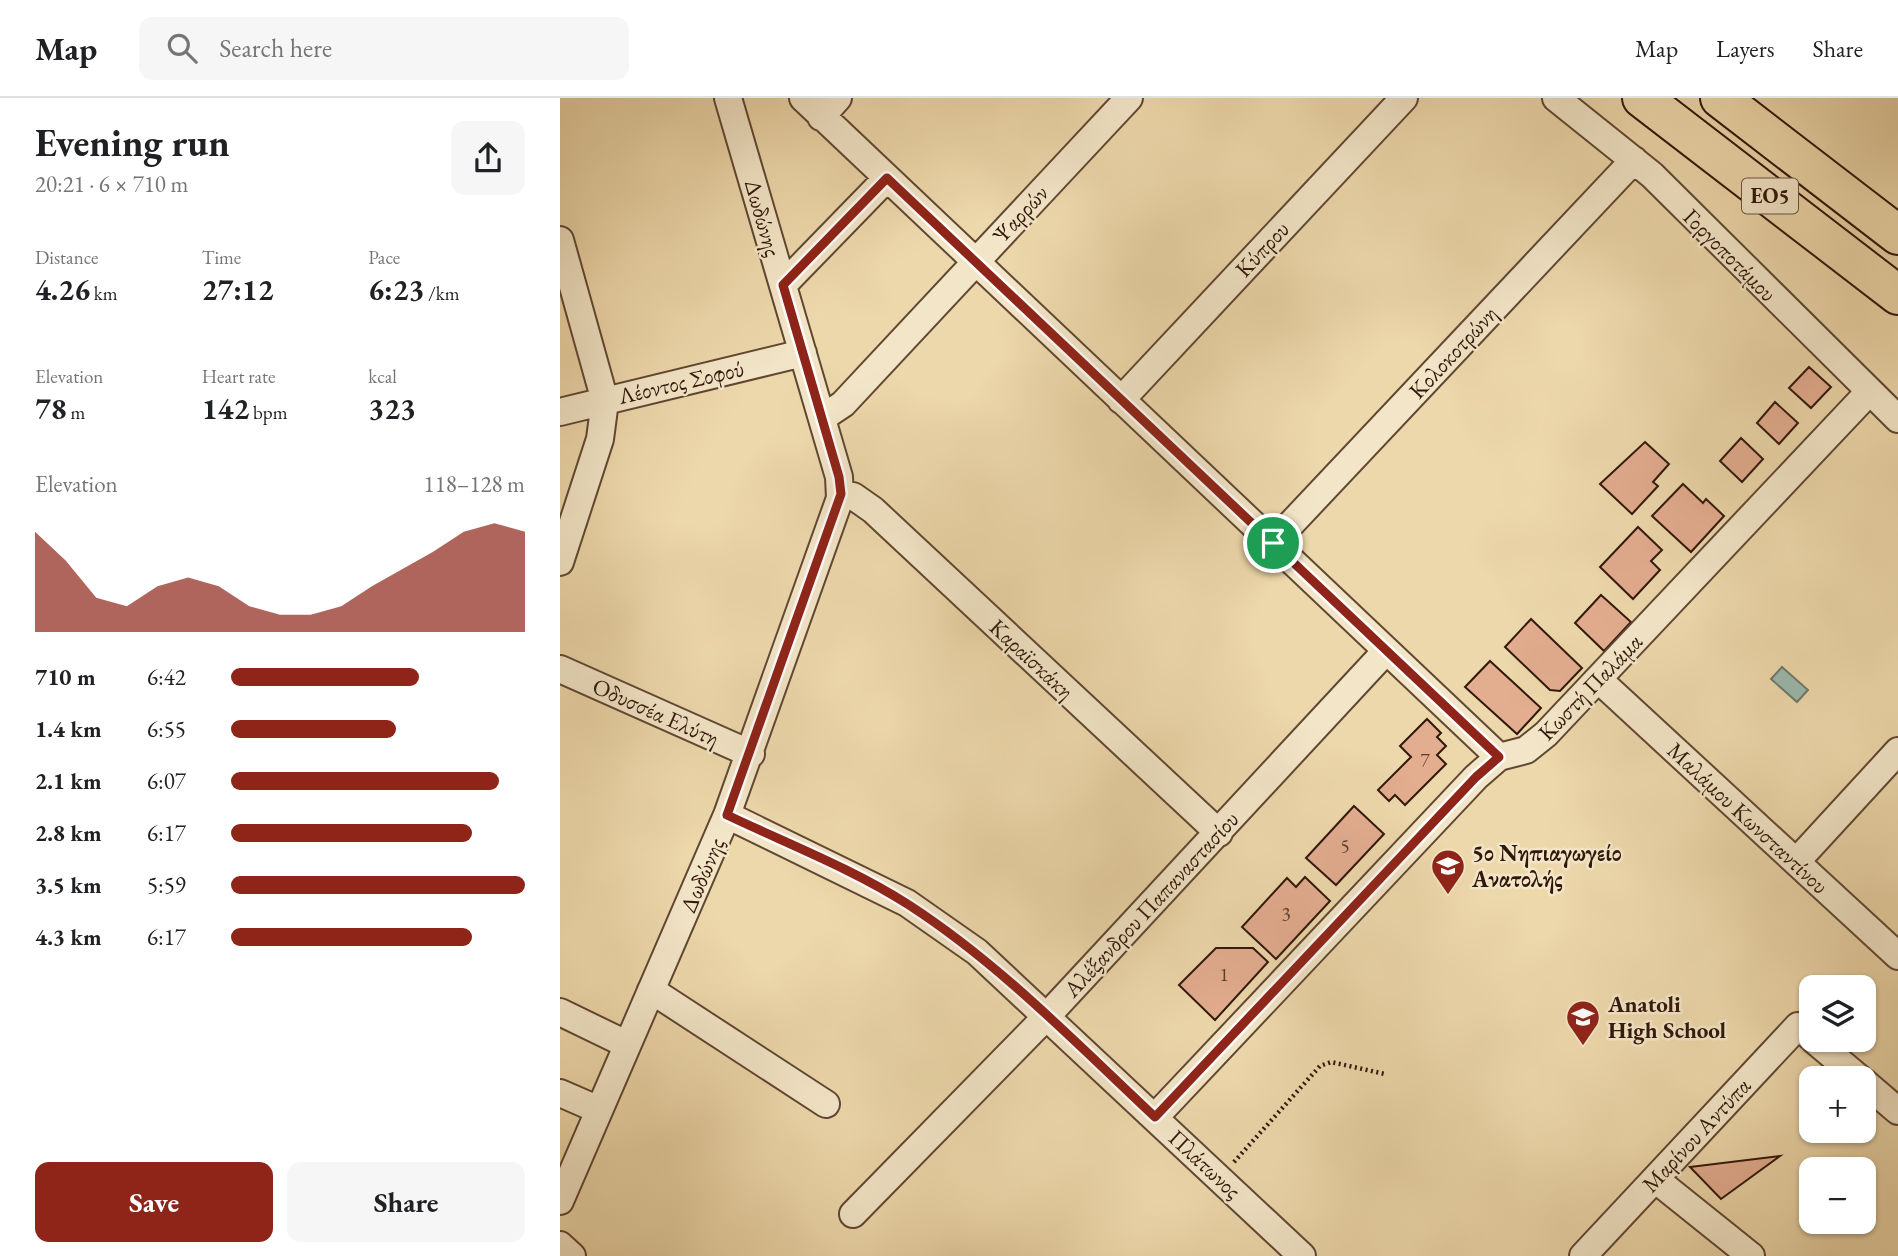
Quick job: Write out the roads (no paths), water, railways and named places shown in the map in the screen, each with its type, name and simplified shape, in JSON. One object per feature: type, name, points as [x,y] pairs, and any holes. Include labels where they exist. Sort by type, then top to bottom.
[{"type":"main road","name":"ΕΟ5","points":[[1642,98],[1898,295]]},
{"type":"main road","name":"ΕΟ5","points":[[1720,98],[1898,235]]},
{"type":"street","name":"Δωδώνης","points":[[560,1201],[727,815],[751,754],[841,494],[822,418],[728,98]]},
{"type":"street","points":[[803,98],[830,107],[887,178],[1499,757]]},
{"type":"street","name":"Ψαρρών","points":[[822,418],[843,404],[1129,98]]},
{"type":"street","name":"Κύπρου","points":[[1121,400],[1404,98]]},
{"type":"street","name":"Γοργοποτάμου","points":[[1556,98],[1634,160],[1898,419]]},
{"type":"street","name":"Κολοκοτρώνη","points":[[1273,543],[1634,160]]},
{"type":"street","points":[[783,285],[887,178]]},
{"type":"street","points":[[560,240],[605,401],[600,439],[560,562]]},
{"type":"street","name":"Λέοντος Σοφού","points":[[560,412],[803,353]]},
{"type":"street","name":"Κωστή Παλάμα","points":[[1155,1117],[1476,777],[1499,757],[1534,745],[1599,680],[1869,392]]},
{"type":"street","name":"Καραϊσκάκη","points":[[841,494],[853,496],[873,510],[1219,833]]},
{"type":"street","name":"Αλέξανδρου Παπαναστασίου","points":[[853,1214],[1047,1016],[1386,651]]},
{"type":"street","name":"Οδυσσέα Ελύτη","points":[[560,669],[751,754]]},
{"type":"street","name":"Μαλάμου Κωνσταντίνου","points":[[1599,680],[1898,956]]},
{"type":"street","points":[[1796,862],[1898,751]]},
{"type":"street","name":"Πλάτωνος","points":[[727,815],[907,903],[976,952],[1302,1256]]},
{"type":"street","points":[[651,990],[825,1104]]},
{"type":"street","points":[[560,1012],[626,1044]]},
{"type":"street","name":"Μαρίνου Αντύπα","points":[[1583,1256],[1799,1027]]},
{"type":"street","name":"Μαρίνου Αντύπα","points":[[1829,1052],[1845,1066]]},
{"type":"street","points":[[1876,1092],[1898,1111]]},
{"type":"street","points":[[560,1094],[599,1110]]},
{"type":"street","points":[[1655,1179],[1751,1256]]},
{"type":"street","points":[[560,1245],[572,1256]]},
{"type":"water","points":[[1782,667],[1808,690],[1797,702],[1771,679]]},
{"type":"place","name":"5ο Νηπιαγωγείο Ανατολής","points":[[1448,896]]},
{"type":"place","name":"Anatoli High School","points":[[1583,1047]]}]
